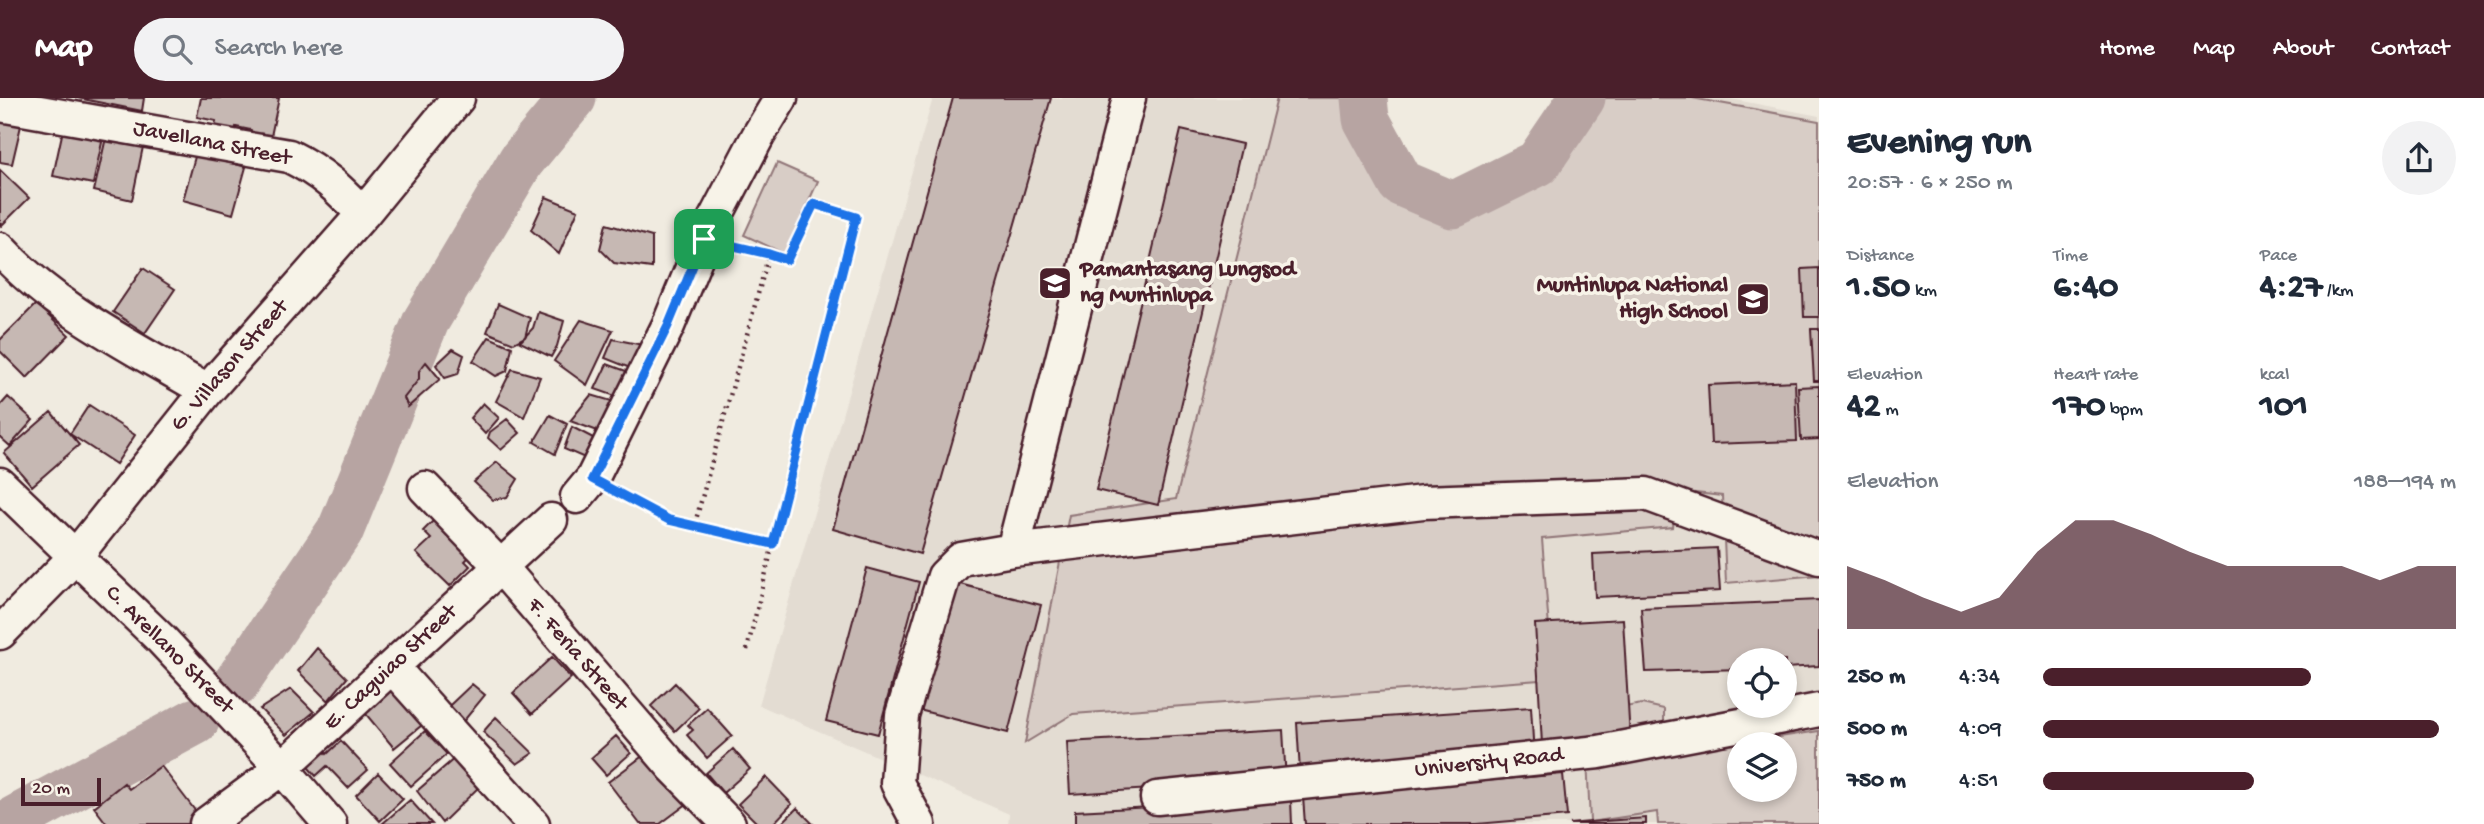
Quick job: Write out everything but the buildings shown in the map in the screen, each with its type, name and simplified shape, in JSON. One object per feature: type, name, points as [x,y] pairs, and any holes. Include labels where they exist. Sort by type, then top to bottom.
[{"type":"street","name":"G. Villason Street","points":[[0,633],[75,557],[207,391],[363,214],[458,98]]},
{"type":"street","points":[[584,488],[668,326],[704,239],[781,98]]},
{"type":"street","points":[[1013,550],[1129,98]]},
{"type":"street","name":"Javellana Street","points":[[0,104],[289,156],[312,167],[333,182],[363,214]]},
{"type":"street","points":[[0,249],[41,288],[74,311],[207,391]]},
{"type":"street","name":"C. Arellano Street","points":[[0,484],[162,640],[282,768],[330,824]]},
{"type":"street","name":"F. Feria Street","points":[[425,488],[500,566],[673,767],[729,824]]},
{"type":"street","points":[[919,824],[897,783],[902,715],[944,576],[961,559],[1013,550],[1423,502],[1646,494],[1819,558]]},
{"type":"street","name":"E. Caguiao Street","points":[[206,824],[282,768],[551,520]]},
{"type":"street","points":[[393,668],[533,824]]},
{"type":"street","name":"University Road","points":[[1157,798],[1600,752],[1819,710]]},
{"type":"path","points":[[704,239],[787,260],[814,204],[856,217],[747,650]]},
{"type":"path","points":[[694,527],[769,254]]},
{"type":"path","points":[[584,488],[669,520],[773,544]]},
{"type":"shaded area","points":[[933,98],[1277,98],[1176,500],[1679,482],[1697,98],[1726,98],[1819,116],[1819,824],[1008,824],[1009,814],[759,705]]},
{"type":"shaded area","points":[[1277,98],[1364,98],[1366,119],[1401,183],[1453,205],[1538,163],[1582,98],[1692,98],[1819,121],[1819,575],[1726,583],[1722,496],[1678,491],[1673,527],[1542,539],[1553,679],[1073,714],[1025,743],[1069,515],[1176,499]]},
{"type":"shaded area","points":[[777,163],[818,181],[785,254],[744,235]]},
{"type":"shaded area","points":[[1642,704],[1664,709],[1664,755],[1727,745],[1727,802],[1797,802],[1797,734],[1819,731],[1819,824],[1658,824],[1657,812],[1590,822],[1585,714]]},
{"type":"waterway","points":[[236,684],[341,529],[426,321],[521,161],[573,98]]},
{"type":"waterway","points":[[1364,98],[1366,119],[1401,183],[1453,205],[1538,163],[1582,98]]},
{"type":"waterway","points":[[6,824],[196,721]]},
{"type":"place","name":"Pamantasang Lungsod ng Muntinlupa","points":[[1055,283]]},
{"type":"place","name":"Muntinlupa National High School","points":[[1753,299]]},
{"type":"route","points":[[814,204],[856,217],[773,544],[669,520],[592,479],[668,326],[704,239],[787,260],[814,204]]}]
